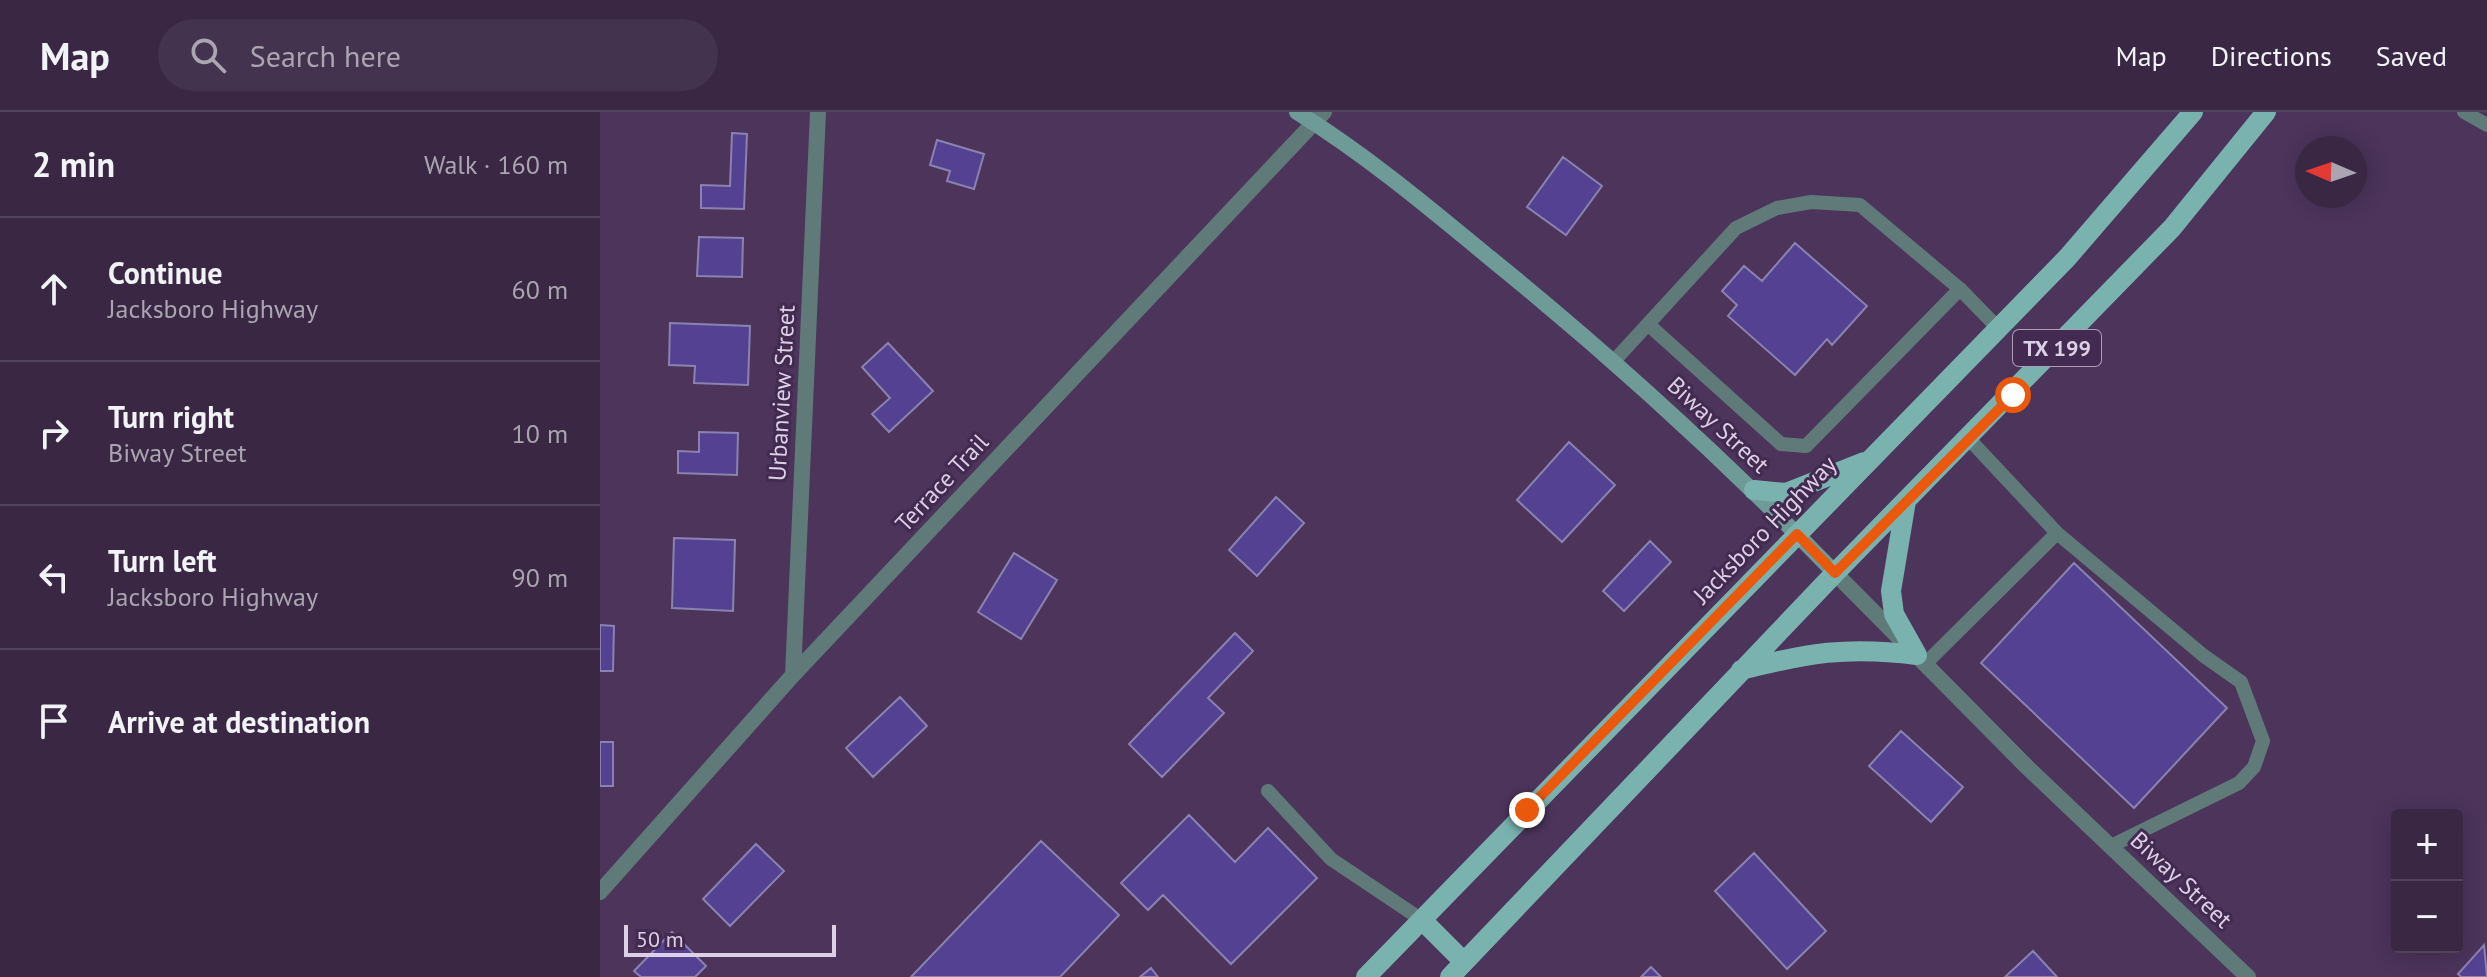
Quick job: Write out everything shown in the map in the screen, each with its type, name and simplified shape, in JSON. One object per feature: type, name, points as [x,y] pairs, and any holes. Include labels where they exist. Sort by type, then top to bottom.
[{"type":"main road","name":"Jacksboro Highway","points":[[1366,977],[2067,258],[2193,112]]},
{"type":"main road","name":"TX 199","points":[[1450,977],[1741,670],[2172,228],[2266,112]]},
{"type":"main road","points":[[1754,490],[1786,493],[1868,461]]},
{"type":"main road","points":[[1906,501],[1891,591],[1894,614],[1921,660]]},
{"type":"main road","points":[[1741,670],[1830,650],[1870,649],[1921,660]]},
{"type":"main road","points":[[1422,920],[1464,962]]},
{"type":"street","name":"Urbanview Street","points":[[793,675],[818,112]]},
{"type":"street","name":"Biway Street","points":[[1297,112],[1319,117],[1614,361],[1754,490],[1921,660],[2248,977]]},
{"type":"street","name":"Terrace Trail","points":[[600,892],[793,675],[1319,117]]},
{"type":"lane","points":[[2464,112],[2487,125]]},
{"type":"lane","points":[[1614,361],[1650,326],[1736,228],[1777,208],[1811,202],[1860,205],[1960,289],[1997,327]]},
{"type":"lane","points":[[1650,326],[1781,444],[1806,446],[1960,289]]},
{"type":"lane","points":[[1969,439],[2057,533],[2204,656],[2241,682],[2263,741],[2254,767],[2239,783],[2111,846]]},
{"type":"lane","points":[[1921,660],[2057,533]]},
{"type":"lane","points":[[1268,791],[1331,859],[1422,920]]},
{"type":"building","points":[[732,133],[747,134],[744,209],[701,208],[701,185],[730,186]]},
{"type":"building","points":[[937,140],[984,154],[974,189],[947,181],[950,171],[930,165]]},
{"type":"building","points":[[1563,157],[1602,186],[1566,235],[1527,207]]},
{"type":"building","points":[[699,237],[743,238],[742,277],[697,276]]},
{"type":"building","points":[[1795,243],[1867,306],[1832,345],[1827,339],[1795,375],[1728,316],[1737,305],[1722,291],[1744,266],[1762,281]]},
{"type":"building","points":[[670,323],[750,326],[748,385],[694,383],[695,366],[669,365]]},
{"type":"building","points":[[888,343],[933,391],[889,432],[872,414],[890,398],[862,367]]},
{"type":"building","points":[[699,432],[738,433],[737,475],[678,473],[678,451],[699,452]]},
{"type":"building","points":[[1569,442],[1615,485],[1562,542],[1517,500]]},
{"type":"building","points":[[1276,497],[1304,523],[1257,576],[1229,550]]},
{"type":"building","points":[[674,538],[735,540],[733,611],[672,608]]},
{"type":"building","points":[[1650,541],[1671,562],[1624,611],[1603,591]]},
{"type":"building","points":[[1014,553],[1057,580],[1021,639],[978,612]]},
{"type":"building","points":[[2074,563],[2227,708],[2134,808],[1981,663]]},
{"type":"building","points":[[600,625],[614,626],[613,671],[600,671]]},
{"type":"building","points":[[1235,633],[1253,651],[1208,698],[1224,713],[1162,777],[1129,744]]},
{"type":"building","points":[[900,697],[927,726],[873,777],[846,748]]},
{"type":"building","points":[[1901,731],[1963,787],[1931,822],[1869,766]]},
{"type":"building","points":[[600,742],[613,742],[613,786],[600,786]]},
{"type":"building","points":[[1189,815],[1235,862],[1268,828],[1317,878],[1231,964],[1163,895],[1148,910],[1121,883]]},
{"type":"building","points":[[1041,841],[1119,915],[1060,977],[911,977]]},
{"type":"building","points":[[756,844],[784,871],[730,926],[703,899]]},
{"type":"building","points":[[1754,853],[1826,931],[1787,969],[1715,891]]},
{"type":"building","points":[[672,932],[706,966],[695,977],[641,977],[634,971]]},
{"type":"building","points":[[2484,945],[2487,977],[2461,977],[2458,974]]},
{"type":"building","points":[[2033,951],[2057,977],[2005,977]]},
{"type":"building","points":[[1651,967],[1661,977],[1641,977]]},
{"type":"building","points":[[1151,968],[1158,977],[1140,977]]},
{"type":"route","points":[[1527,810],[1797,534],[1835,573],[2013,395]]}]
